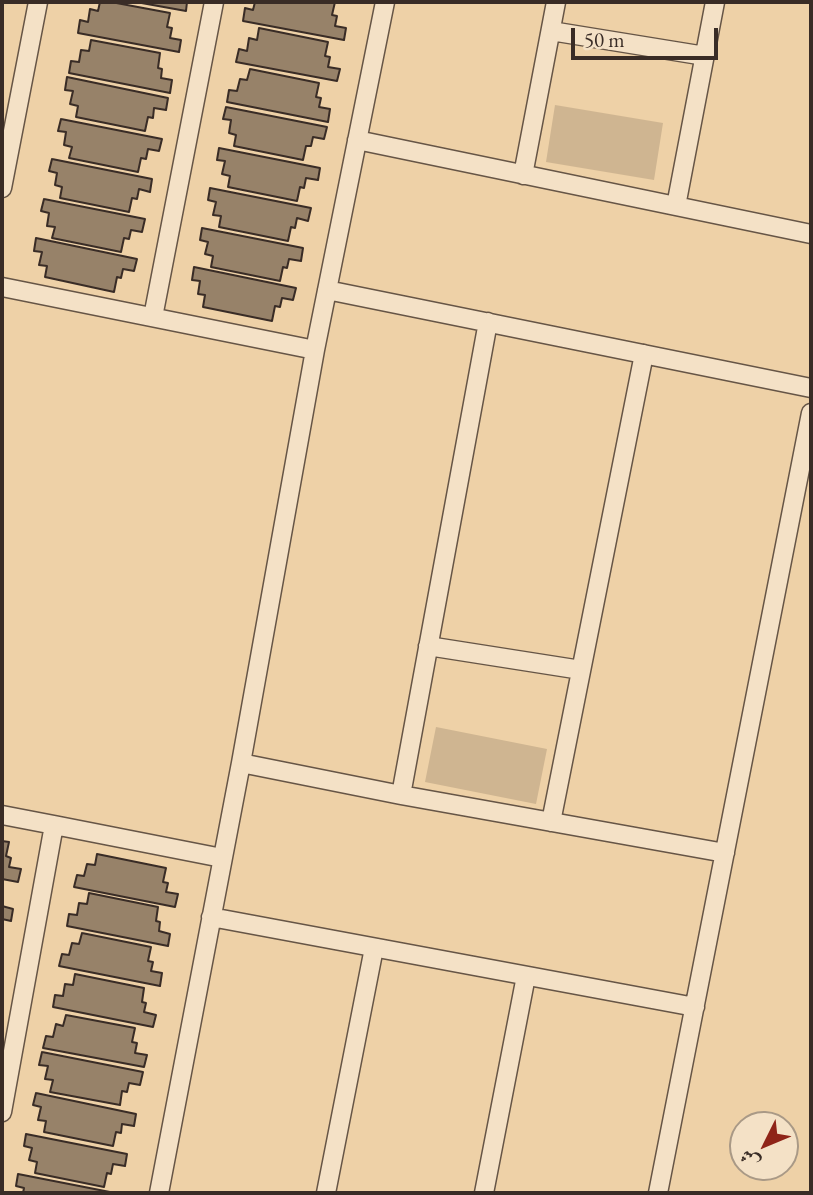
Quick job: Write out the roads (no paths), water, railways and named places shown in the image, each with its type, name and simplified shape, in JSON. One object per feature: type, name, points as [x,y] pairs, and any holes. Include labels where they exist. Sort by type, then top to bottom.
[{"type":"street","points":[[2,188],[38,2]]},
{"type":"street","points":[[153,317],[214,2]]},
{"type":"street","points":[[159,1193],[241,763],[315,350],[385,2]]},
{"type":"street","points":[[523,174],[556,2]]},
{"type":"street","points":[[676,206],[715,2]]},
{"type":"street","points":[[551,31],[705,56]]},
{"type":"street","points":[[357,140],[811,234]]},
{"type":"street","points":[[2,287],[315,350]]},
{"type":"street","points":[[327,290],[811,388]]},
{"type":"street","points":[[401,795],[488,322]]},
{"type":"street","points":[[551,822],[644,354]]},
{"type":"street","points":[[658,1193],[811,413]]},
{"type":"street","points":[[428,646],[581,670]]},
{"type":"street","points":[[241,763],[401,795],[725,853]]},
{"type":"street","points":[[2,815],[222,858]]},
{"type":"street","points":[[2,1112],[54,825]]},
{"type":"street","points":[[211,917],[695,1007]]},
{"type":"street","points":[[326,1193],[374,948]]},
{"type":"street","points":[[484,1193],[526,976]]}]
